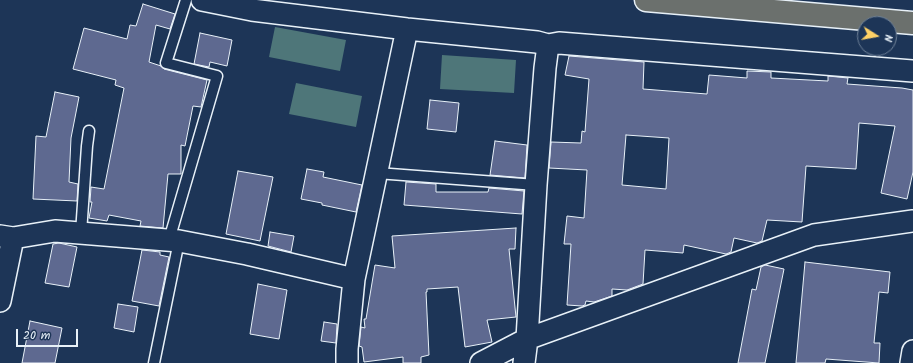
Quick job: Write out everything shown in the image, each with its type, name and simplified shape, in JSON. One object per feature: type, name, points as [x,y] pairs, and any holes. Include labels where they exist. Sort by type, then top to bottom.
[{"type":"highway","points":[[646,0],[913,24]]},
{"type":"street","points":[[202,0],[252,10],[407,29],[500,37],[548,45],[558,43],[913,71]]},
{"type":"street","points":[[348,363],[347,349],[354,279],[407,29]]},
{"type":"street","points":[[524,363],[527,340],[536,186],[548,45]]},
{"type":"street","points":[[480,363],[527,340],[814,235],[913,221]]},
{"type":"street","points":[[0,301],[6,237],[55,231],[174,240],[247,254],[354,279]]},
{"type":"street","points":[[911,363],[913,351]]},
{"type":"lane","points":[[154,363],[174,240],[217,76],[166,63],[186,0]]},
{"type":"lane","points":[[81,233],[89,130]]},
{"type":"lane","points":[[377,173],[536,186]]},
{"type":"green space","points":[[275,27],[346,40],[340,71],[269,57]]},
{"type":"green space","points":[[442,55],[516,60],[514,93],[440,89]]},
{"type":"green space","points":[[296,83],[362,96],[356,127],[289,114]]},
{"type":"building","points":[[143,4],[175,14],[170,29],[156,25],[149,62],[161,66],[164,69],[207,80],[201,107],[193,106],[185,146],[181,145],[181,174],[168,174],[163,228],[140,226],[141,221],[109,215],[107,221],[89,218],[92,202],[90,202],[91,187],[104,189],[124,88],[115,85],[116,80],[73,69],[84,28],[127,39],[130,25],[136,26]]},
{"type":"building","points":[[200,33],[232,40],[227,66],[210,62],[209,67],[194,64]]},
{"type":"building","points":[[569,56],[644,62],[643,89],[707,94],[709,75],[747,78],[747,71],[771,72],[771,78],[828,81],[828,76],[848,78],[847,84],[913,90],[913,172],[907,199],[881,193],[895,126],[859,123],[856,169],[806,166],[802,222],[767,220],[762,241],[757,243],[734,238],[731,252],[726,254],[684,245],[683,253],[645,250],[643,284],[627,290],[612,289],[612,296],[594,302],[586,301],[585,305],[582,306],[567,305],[571,244],[564,244],[567,216],[584,218],[587,170],[549,168],[551,142],[581,143],[582,131],[585,132],[589,79],[565,75]],"holes":[[[626,135],[669,138],[666,189],[622,185]]]},
{"type":"building","points":[[55,92],[79,97],[71,138],[69,182],[78,184],[77,201],[33,199],[36,136],[46,137]]},
{"type":"building","points":[[430,100],[459,103],[456,132],[427,129]]},
{"type":"building","points":[[495,141],[527,145],[525,178],[490,175]]},
{"type":"building","points":[[307,169],[324,172],[323,177],[362,185],[356,212],[301,199]]},
{"type":"building","points":[[238,171],[273,177],[260,241],[226,234]]},
{"type":"building","points":[[406,182],[436,184],[436,192],[488,192],[489,188],[524,191],[522,214],[404,205]]},
{"type":"building","points":[[516,228],[515,249],[509,249],[516,317],[487,320],[492,342],[465,347],[458,287],[427,289],[429,355],[421,357],[421,363],[403,363],[403,357],[364,362],[362,347],[359,346],[361,327],[365,328],[364,319],[366,319],[375,265],[395,268],[392,236]]},
{"type":"building","points":[[270,232],[294,236],[291,252],[268,246]]},
{"type":"building","points":[[59,243],[77,247],[69,287],[45,283],[53,244]]},
{"type":"building","points":[[142,250],[160,252],[160,255],[169,257],[159,306],[132,301]]},
{"type":"building","points":[[805,262],[890,272],[888,293],[879,292],[874,343],[880,343],[879,363],[826,359],[825,363],[796,363]]},
{"type":"building","points":[[765,265],[784,269],[765,363],[738,363],[752,289],[756,290],[761,267]]},
{"type":"building","points":[[258,284],[287,290],[279,339],[250,334]]},
{"type":"building","points":[[118,304],[138,307],[134,332],[114,328]]},
{"type":"building","points":[[30,321],[62,328],[55,363],[22,363]]},
{"type":"building","points":[[324,322],[337,324],[336,343],[321,341]]}]
